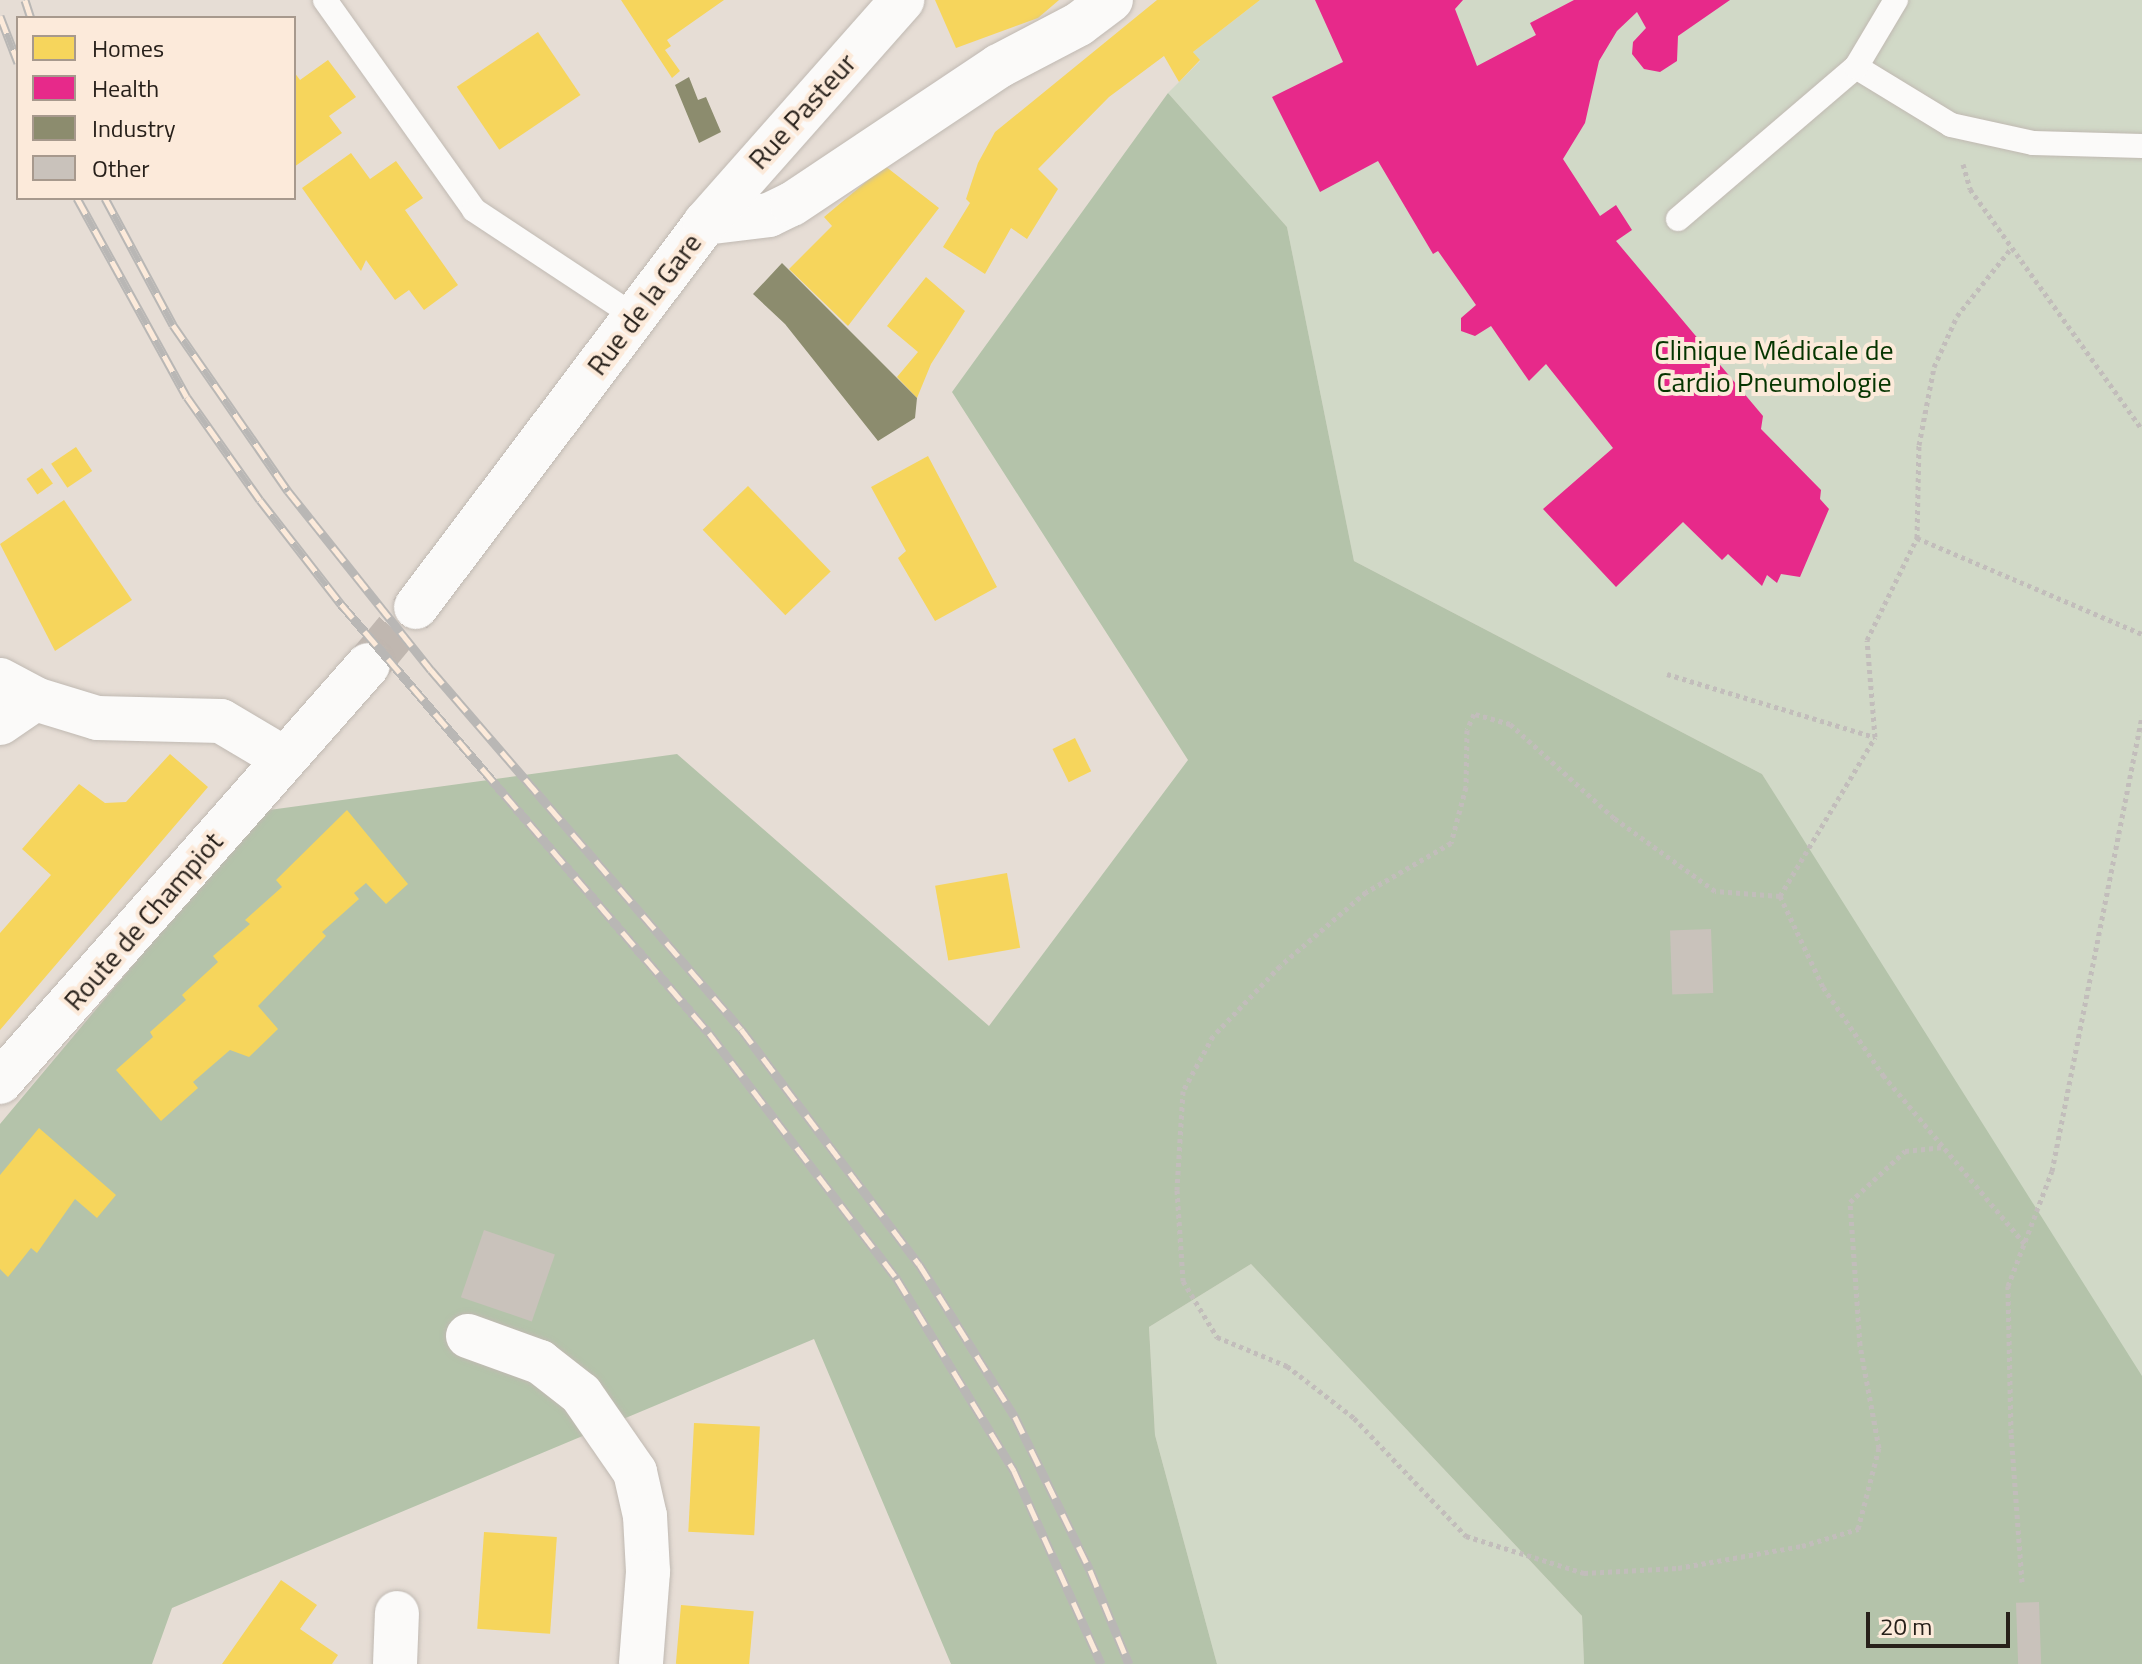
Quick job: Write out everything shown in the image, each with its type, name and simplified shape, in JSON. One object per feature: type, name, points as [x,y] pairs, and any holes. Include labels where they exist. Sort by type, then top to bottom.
[{"type":"street","name":"Rue Pasteur","points":[[705,223],[902,0]]},
{"type":"street","name":"Rue de la Gare","points":[[416,607],[705,223],[769,215],[792,204],[999,66],[1079,24],[1111,0]]},
{"type":"street","points":[[0,723],[18,689],[97,718],[221,721],[285,759],[368,665]]},
{"type":"street","name":"Route de Champiot","points":[[0,1082],[285,759]]},
{"type":"street","points":[[468,1336],[540,1362],[581,1394],[635,1472],[645,1516],[648,1572],[641,1664]]},
{"type":"street","points":[[395,1664],[397,1613]]},
{"type":"lane","points":[[325,0],[474,210],[634,316]]},
{"type":"lane","points":[[1678,219],[1856,67],[1896,0]]},
{"type":"lane","points":[[1856,67],[1951,125],[2033,143],[2142,146]]},
{"type":"path","points":[[1951,125],[1970,189],[2142,429]]},
{"type":"path","points":[[1780,896],[1875,737],[1867,640],[1917,538],[1919,445],[1934,367],[1957,316],[2012,247]]},
{"type":"path","points":[[1917,538],[2142,634]]},
{"type":"path","points":[[1667,674],[1875,737]]},
{"type":"path","points":[[1780,896],[1715,891],[1614,818],[1510,724],[1474,714],[1467,730],[1466,787],[1451,843],[1366,892],[1280,966],[1213,1036],[1183,1091],[1177,1190],[1183,1281],[1217,1337],[1287,1366],[1354,1418],[1466,1536],[1584,1573],[1678,1568],[1802,1546],[1858,1529],[1879,1448],[1860,1345],[1850,1202],[1905,1151],[1944,1147]]},
{"type":"path","points":[[2022,1582],[2011,1433],[2008,1286],[2052,1171],[2142,716]]},
{"type":"path","points":[[1780,896],[1823,987],[1883,1075],[2025,1244]]},
{"type":"green space","name":"Clinique Médicale de Cardio Pneumologie","points":[[1260,0],[2142,0],[2142,1403],[1762,774],[1354,561],[1287,227],[1168,93],[1200,61],[1193,52]]},
{"type":"green space","points":[[1168,93],[1287,227],[1354,561],[1762,774],[2142,1376],[2142,1664],[1584,1664],[1582,1616],[1251,1264],[1149,1327],[1155,1435],[1217,1664],[951,1664],[814,1339],[172,1608],[152,1664],[0,1664],[0,1124],[262,811],[677,754],[989,1026],[1188,760],[952,392]]},
{"type":"green space","points":[[1251,1264],[1582,1616],[1584,1664],[1217,1664],[1155,1435],[1149,1327]]},
{"type":"building: Homes","points":[[621,0],[724,0],[667,40],[671,46],[665,50],[680,71],[672,78]]},
{"type":"building: Homes","points":[[935,0],[1059,0],[1038,18],[956,48]]},
{"type":"building: Homes","points":[[1157,0],[1260,0],[1193,52],[1200,60],[1179,82],[1164,56],[1109,97],[1038,169],[1058,189],[1027,239],[1011,228],[985,274],[943,247],[970,203],[966,199],[978,163],[995,132]]},
{"type":"building: Homes","points":[[538,32],[580,95],[499,150],[457,87]]},
{"type":"building: Homes","points":[[328,60],[356,97],[329,116],[342,133],[296,166],[296,75],[300,80]]},
{"type":"building: Homes","points":[[351,153],[370,179],[396,161],[423,198],[405,210],[458,285],[424,310],[409,290],[395,300],[366,260],[361,271],[302,188]]},
{"type":"building: Homes","points":[[885,166],[939,208],[848,326],[789,269],[832,226],[824,217]]},
{"type":"building: Homes","points":[[926,277],[965,311],[931,364],[917,398],[897,377],[918,352],[887,326]]},
{"type":"building: Homes","points":[[76,447],[92,471],[67,488],[51,464]]},
{"type":"building: Homes","points":[[928,456],[997,587],[935,621],[898,558],[906,551],[871,487]]},
{"type":"building: Homes","points":[[42,468],[53,484],[37,494],[26,479]]},
{"type":"building: Homes","points":[[748,486],[831,572],[785,615],[703,530]]},
{"type":"building: Homes","points":[[64,500],[132,600],[55,651],[0,544]]},
{"type":"building: Homes","points":[[1075,738],[1091,771],[1069,782],[1053,749]]},
{"type":"building: Homes","points":[[170,754],[208,787],[0,1030],[0,933],[51,875],[22,849],[79,784],[105,803],[126,802]]},
{"type":"building: Homes","points":[[347,810],[408,884],[386,904],[366,883],[354,893],[359,899],[322,932],[326,936],[258,1006],[278,1029],[249,1057],[230,1050],[193,1082],[198,1088],[161,1121],[116,1070],[153,1037],[150,1032],[186,1000],[182,995],[218,962],[213,956],[250,924],[245,920],[282,887],[276,880]]},
{"type":"building: Homes","points":[[1007,873],[1020,948],[948,961],[935,886]]},
{"type":"building: Homes","points":[[39,1128],[116,1195],[97,1218],[75,1199],[37,1253],[31,1248],[8,1277],[0,1269],[0,1175]]},
{"type":"building: Homes","points":[[694,1423],[760,1426],[754,1535],[688,1532]]},
{"type":"building: Homes","points":[[484,1532],[557,1537],[550,1634],[477,1629]]},
{"type":"building: Homes","points":[[281,1580],[317,1605],[300,1629],[338,1655],[332,1664],[222,1664]]},
{"type":"building: Homes","points":[[681,1605],[754,1611],[749,1664],[676,1664]]},
{"type":"building: Health","points":[[1315,0],[1463,0],[1455,9],[1477,66],[1536,35],[1530,23],[1574,0],[1730,0],[1678,36],[1677,61],[1660,72],[1644,69],[1632,54],[1633,42],[1646,28],[1637,12],[1617,31],[1599,61],[1585,123],[1563,159],[1600,216],[1616,205],[1632,230],[1616,241],[1763,416],[1761,429],[1821,490],[1820,499],[1829,509],[1800,577],[1781,574],[1777,583],[1767,575],[1762,586],[1728,554],[1722,560],[1683,522],[1616,587],[1543,509],[1613,448],[1546,364],[1529,381],[1491,326],[1475,336],[1461,331],[1461,318],[1476,305],[1438,251],[1433,254],[1378,161],[1320,192],[1272,97],[1343,62]]},
{"type":"building: Industry","points":[[689,77],[698,100],[706,97],[721,132],[699,143],[675,85]]},
{"type":"building: Industry","points":[[782,263],[917,398],[915,418],[878,441],[785,324],[753,294]]},
{"type":"building: Other","points":[[1711,929],[1713,993],[1672,994],[1670,930]]},
{"type":"building: Other","points":[[484,1230],[555,1254],[532,1322],[461,1297]]},
{"type":"building: Other","points":[[2039,1602],[2041,1664],[2018,1664],[2016,1603]]},
{"type":"tunnel","points":[[368,665],[416,607]]},
{"type":"railway","points":[[25,0],[30,16]]},
{"type":"railway","points":[[0,16],[16,58]]},
{"type":"railway","points":[[78,200],[187,397],[260,500],[341,604],[709,1033],[897,1279],[1014,1471],[1101,1664]]},
{"type":"railway","points":[[106,200],[173,325],[288,491],[431,670],[741,1029],[919,1264],[1015,1417],[1090,1570],[1129,1664]]}]
